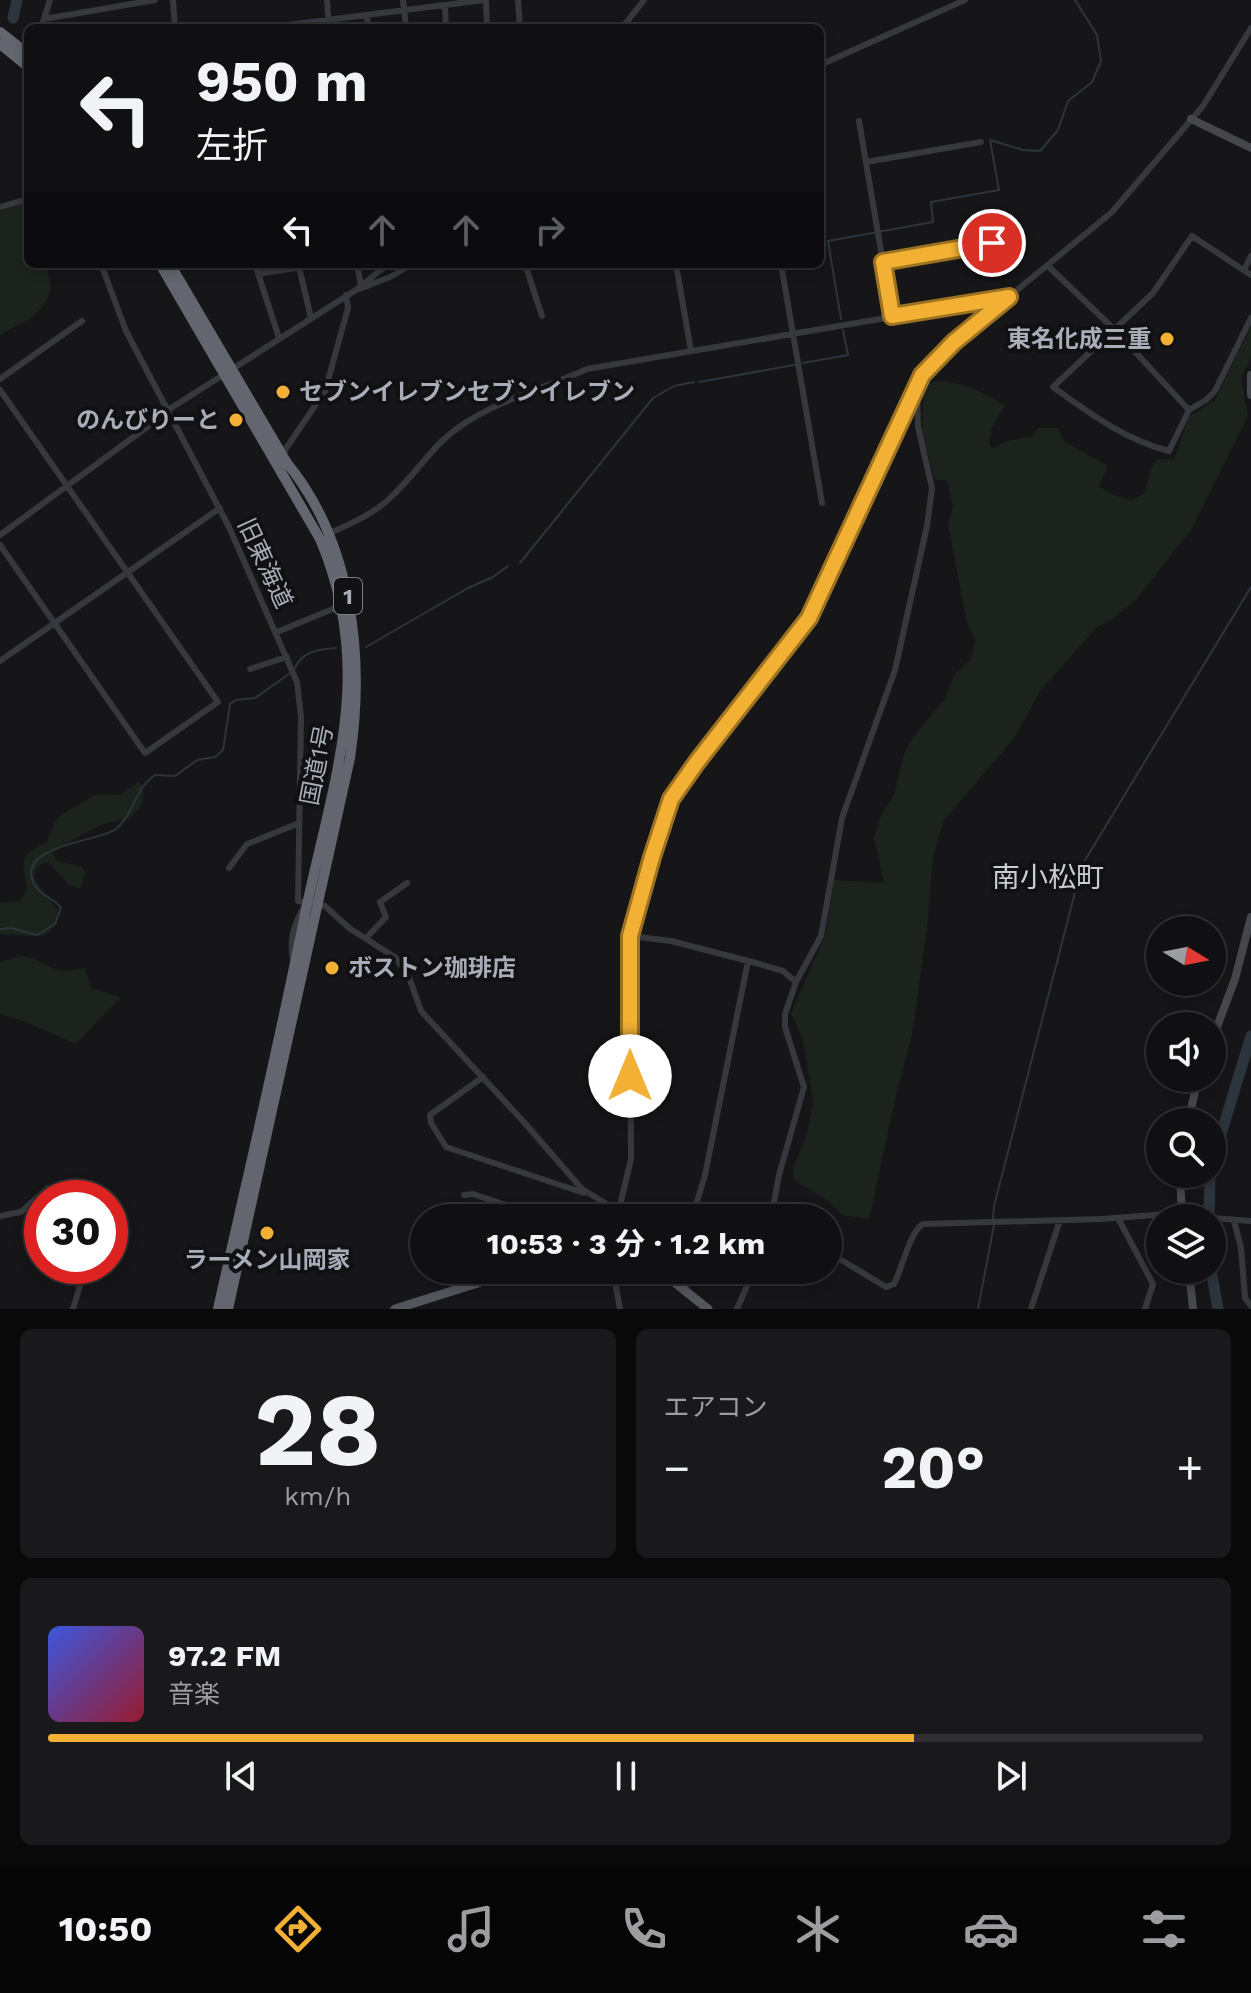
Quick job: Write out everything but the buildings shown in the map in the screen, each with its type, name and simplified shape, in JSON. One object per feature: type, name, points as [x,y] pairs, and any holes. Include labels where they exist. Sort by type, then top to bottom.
[{"type":"highway","points":[[0,32],[24,52]]},
{"type":"highway","points":[[0,44],[24,53]]},
{"type":"highway","name":"国道1号","points":[[163,268],[280,458],[320,539],[334,576],[340,606],[350,733]]},
{"type":"highway","name":"国道1号","points":[[172,268],[229,372]]},
{"type":"highway","name":"国道1号","points":[[267,1110],[307,902],[350,733],[357,680],[344,578],[328,534],[303,484],[280,458]]},
{"type":"highway","name":"国道1号","points":[[218,1309],[234,1258],[261,1139],[307,902]]},
{"type":"highway","name":"国道1号","points":[[228,1309],[234,1258]]},
{"type":"main road","points":[[1191,119],[1251,148]]},
{"type":"main road","points":[[1251,375],[1251,395]]},
{"type":"main road","points":[[1223,1012],[1235,979],[1251,917]]},
{"type":"main road","points":[[395,1309],[474,1284]]},
{"type":"main road","points":[[678,1284],[708,1309]]},
{"type":"main road","points":[[1190,1284],[1193,1309]]},
{"type":"street","points":[[42,24],[50,0]]},
{"type":"street","points":[[44,19],[155,0]]},
{"type":"street","points":[[173,0],[175,24]]},
{"type":"street","points":[[327,0],[329,24],[367,15],[485,0],[487,24]]},
{"type":"street","points":[[403,0],[406,24]]},
{"type":"street","points":[[518,0],[520,24]]},
{"type":"street","points":[[625,24],[643,0]]},
{"type":"street","points":[[824,63],[965,0]]},
{"type":"street","points":[[445,5],[446,24]]},
{"type":"street","points":[[367,15],[368,24]]},
{"type":"street","points":[[619,1204],[631,1159],[630,936],[671,799],[809,618],[916,387],[930,365],[1112,212],[1209,97],[1251,28]]},
{"type":"street","points":[[859,121],[892,316]]},
{"type":"street","points":[[866,162],[981,142]]},
{"type":"street","points":[[0,207],[24,200]]},
{"type":"street","points":[[1251,275],[1192,236],[1162,282],[1053,387],[1095,420],[1169,451],[1189,410],[1215,391],[1251,318]]},
{"type":"street","points":[[883,262],[1020,239]]},
{"type":"street","points":[[1244,270],[1251,256]]},
{"type":"street","points":[[1048,266],[1113,328],[1189,410]]},
{"type":"street","name":"旧東海道","points":[[102,268],[126,331],[220,508],[277,632],[301,697],[299,823],[307,902]]},
{"type":"street","points":[[256,268],[279,338]]},
{"type":"street","points":[[258,274],[293,268]]},
{"type":"street","points":[[299,268],[311,318]]},
{"type":"street","points":[[357,268],[358,288]]},
{"type":"street","points":[[0,535],[168,411],[358,288],[383,268]]},
{"type":"street","points":[[358,288],[406,268]]},
{"type":"street","points":[[526,268],[542,316]]},
{"type":"street","points":[[677,268],[691,351]]},
{"type":"street","points":[[782,268],[822,503]]},
{"type":"street","points":[[280,458],[325,391],[348,308],[346,295]]},
{"type":"street","points":[[328,534],[382,505],[450,434],[511,397],[587,369],[1009,297]]},
{"type":"street","points":[[0,379],[82,321]]},
{"type":"street","points":[[774,1204],[804,1087],[784,1019],[796,982],[821,936],[846,801],[895,670],[911,606],[932,488],[920,441],[916,387]]},
{"type":"street","points":[[0,390],[218,702],[145,753],[0,545]]},
{"type":"street","points":[[0,661],[220,508]]},
{"type":"street","points":[[277,632],[340,606]]},
{"type":"street","points":[[250,669],[287,657]]},
{"type":"street","points":[[229,868],[247,844],[299,823]]},
{"type":"street","points":[[366,938],[386,917],[380,902],[407,883]]},
{"type":"street","points":[[294,967],[290,948],[295,920],[307,902],[325,906],[396,958],[410,980],[421,1011],[588,1194],[601,1204]]},
{"type":"street","points":[[630,936],[671,941],[748,961],[783,971],[796,982]]},
{"type":"street","points":[[696,1204],[705,1175],[748,961]]},
{"type":"street","points":[[483,1077],[430,1115],[431,1123],[446,1147],[588,1194]]},
{"type":"street","points":[[464,1195],[473,1194],[503,1204]]},
{"type":"street","points":[[0,1216],[24,1209]]},
{"type":"street","points":[[842,1261],[886,1287],[894,1284],[913,1233],[920,1225],[1146,1217]]},
{"type":"street","points":[[1118,1218],[1153,1284],[1145,1309]]},
{"type":"street","points":[[1031,1309],[1060,1220]]},
{"type":"street","points":[[1226,1220],[1251,1221]]},
{"type":"street","points":[[1230,1220],[1241,1248],[1245,1298],[1251,1306]]},
{"type":"street","points":[[73,1309],[81,1284]]},
{"type":"street","points":[[616,1284],[620,1309]]},
{"type":"street","points":[[686,1284],[686,1290]]},
{"type":"street","points":[[737,1309],[748,1284]]},
{"type":"shaded area","points":[[24,204],[24,224],[21,227],[24,268],[48,268],[50,289],[48,298],[38,311],[0,335],[0,211]]},
{"type":"shaded area","points":[[1251,327],[1251,358],[1241,378],[1248,416],[1192,528],[1137,599],[1097,627],[1040,691],[1015,737],[944,820],[933,857],[928,920],[912,1035],[869,1219],[842,1215],[842,1204],[831,1204],[794,1180],[793,1169],[808,1131],[813,1101],[803,1040],[791,1013],[825,936],[834,880],[884,883],[874,838],[880,818],[895,792],[904,754],[914,736],[945,699],[954,675],[971,659],[975,641],[967,623],[948,525],[953,506],[947,480],[935,480],[922,432],[924,386],[932,382],[953,383],[976,390],[1005,406],[991,430],[990,447],[1032,436],[1038,428],[1058,428],[1065,442],[1108,466],[1099,486],[1113,495],[1132,500],[1145,493],[1151,467],[1159,459],[1174,460],[1189,417],[1215,400]]},
{"type":"shaded area","points":[[139,781],[144,796],[133,815],[103,824],[53,853],[56,861],[82,867],[85,872],[82,886],[69,885],[48,862],[36,870],[34,878],[58,909],[51,930],[38,936],[0,934],[0,903],[20,901],[27,889],[25,859],[47,842],[60,816],[96,794],[120,795]]},
{"type":"shaded area","points":[[22,956],[56,969],[85,968],[91,988],[121,997],[76,1044],[0,1014],[0,962]]},
{"type":"waterway","points":[[13,18],[17,0]]},
{"type":"waterway","points":[[841,319],[828,241],[933,222],[931,202],[999,190],[990,140],[1023,150],[1040,151],[1058,130],[1068,101],[1092,82],[1101,61],[1097,35],[1075,0]]},
{"type":"waterway","points":[[803,363],[848,355],[843,330]]},
{"type":"waterway","points":[[699,382],[794,365]]},
{"type":"waterway","points":[[520,563],[653,398],[674,386],[694,382]]},
{"type":"waterway","points":[[366,647],[508,566]]},
{"type":"waterway","points":[[993,1219],[1082,865],[1251,587]]},
{"type":"waterway","points":[[295,668],[307,654],[336,648]]},
{"type":"waterway","points":[[0,929],[11,928],[37,935],[55,924],[61,908],[34,884],[31,871],[36,861],[61,847],[116,829],[143,787],[155,775],[175,776],[197,760],[215,757],[223,750],[230,704],[236,700],[255,698],[289,674]]},
{"type":"waterway","points":[[1226,1118],[1251,1036]]},
{"type":"waterway","points":[[1209,1204],[1210,1188]]},
{"type":"waterway","points":[[978,1309],[994,1225]]},
{"type":"waterway","points":[[1214,1284],[1218,1309]]},
{"type":"place","name":"東名化成三重","points":[[1167,339]]},
{"type":"place","name":"セブンイレブンセブンイレブン","points":[[283,392]]},
{"type":"place","name":"のんびりーと","points":[[236,420]]},
{"type":"place","name":"ボストン珈琲店","points":[[332,968]]},
{"type":"place","name":"ラーメン山岡家","points":[[267,1233]]},
{"type":"district","name":"南小松町","points":[[1048,877]]},
{"type":"route","points":[[630,1076],[630,936],[671,799],[712,741],[809,618],[922,375],[954,342],[1009,297],[892,316],[883,262],[992,243]]}]
